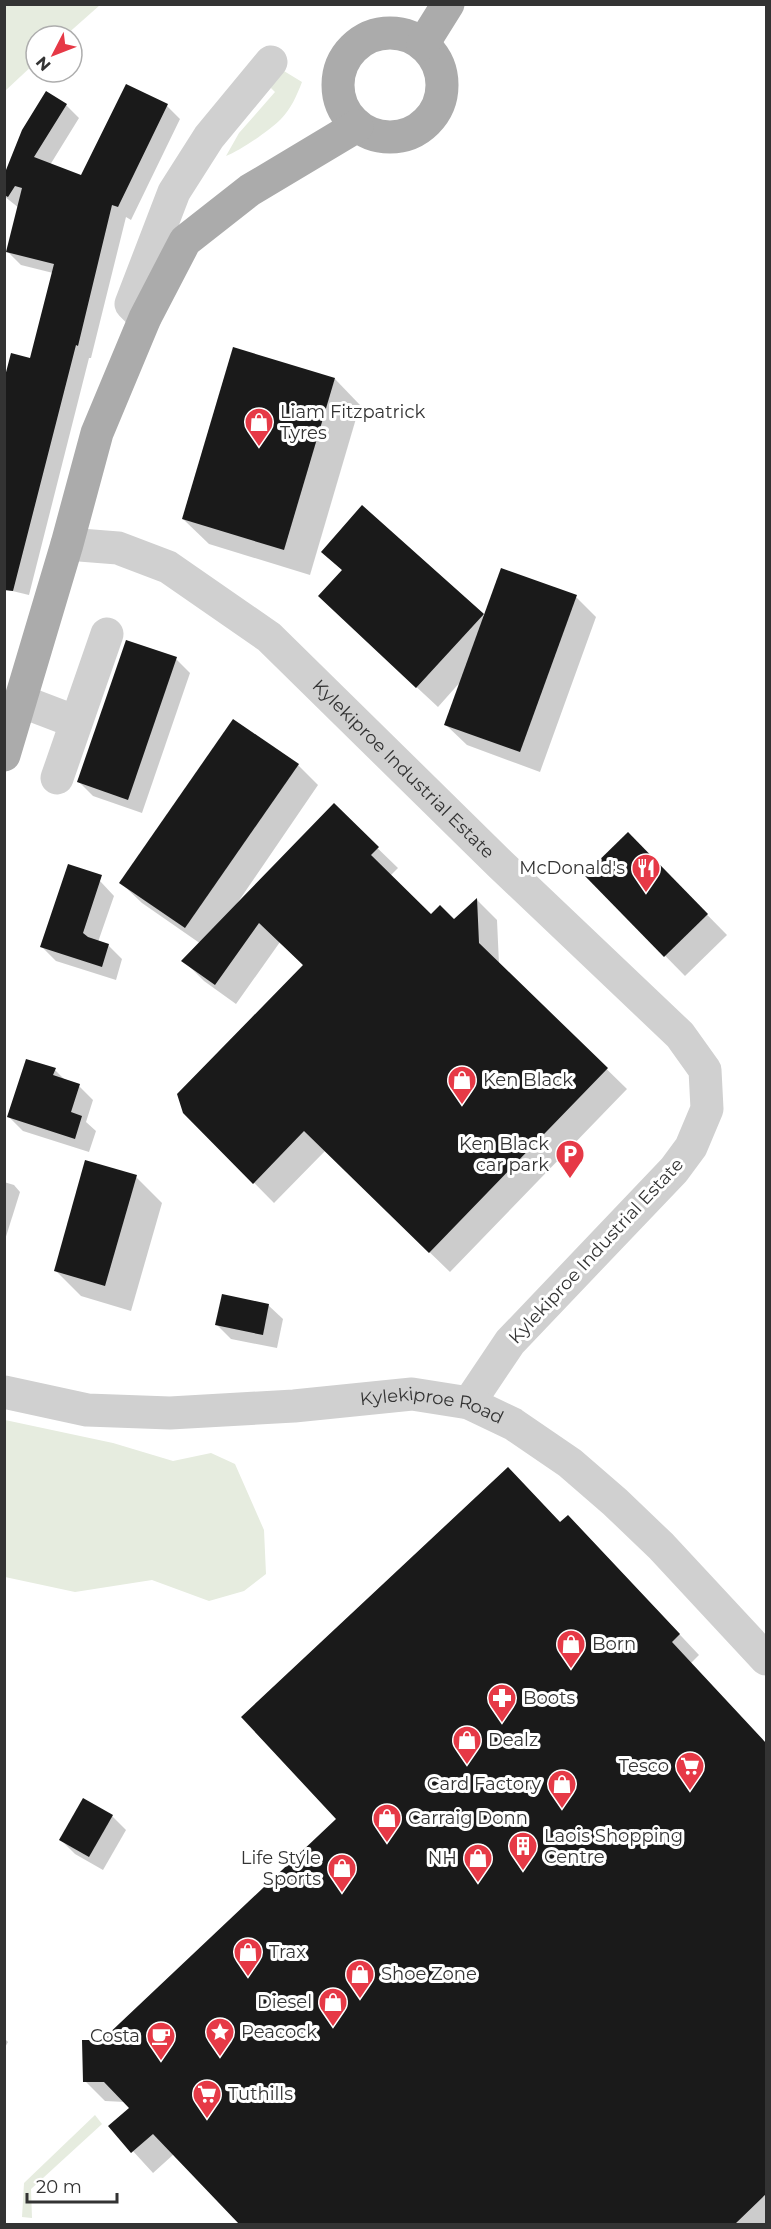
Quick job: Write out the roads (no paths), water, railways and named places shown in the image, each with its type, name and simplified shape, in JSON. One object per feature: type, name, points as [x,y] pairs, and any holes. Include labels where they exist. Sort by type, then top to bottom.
[{"type":"main road","points":[[423,44],[448,4]]},
{"type":"main road","points":[[381,33],[396,33],[423,44],[437,62],[443,84],[438,105],[426,124],[399,137],[370,134],[357,126],[347,115],[340,101],[338,87],[339,72],[354,46],[381,33]]},
{"type":"main road","points":[[7,746],[97,433],[145,318],[185,241],[250,190],[357,126]]},
{"type":"street","points":[[145,318],[131,304],[174,192],[209,137],[271,62]]},
{"type":"street","name":"Kylekiproe Industrial Estate","points":[[67,543],[118,548],[168,567],[269,637],[491,856],[680,1035],[705,1070],[707,1110],[691,1147],[674,1170],[510,1342],[469,1403]]},
{"type":"street","points":[[57,778],[107,634]]},
{"type":"street","points":[[21,701],[76,722]]},
{"type":"street","name":"Kylekiproe Road","points":[[4,1392],[87,1410],[170,1413],[294,1406],[412,1394],[469,1403],[513,1424],[570,1462],[661,1546],[766,1659]]},
{"type":"place","name":"Liam Fitzpatrick Tyres","points":[[259,448]]},
{"type":"place","name":"McDonald's","points":[[646,894]]},
{"type":"place","name":"Ken Black","points":[[462,1106]]},
{"type":"place","name":"Ken Black car park","points":[[570,1180]]},
{"type":"place","name":"Born","points":[[571,1670]]},
{"type":"place","name":"Boots","points":[[502,1724]]},
{"type":"place","name":"Dealz","points":[[467,1766]]},
{"type":"place","name":"Tesco","points":[[690,1792]]},
{"type":"place","name":"Card Factory","points":[[562,1810]]},
{"type":"place","name":"Carraig Donn","points":[[387,1844]]},
{"type":"place","name":"Laois Shopping Centre","points":[[523,1872]]},
{"type":"place","name":"NH","points":[[478,1884]]},
{"type":"place","name":"Life Style Sports","points":[[342,1894]]},
{"type":"place","name":"Trax","points":[[248,1978]]},
{"type":"place","name":"Shoe Zone","points":[[360,2000]]},
{"type":"place","name":"Diesel","points":[[333,2028]]},
{"type":"place","name":"Peacock","points":[[220,2058]]},
{"type":"place","name":"Costa","points":[[161,2062]]},
{"type":"place","name":"Tuthills","points":[[207,2120]]}]
